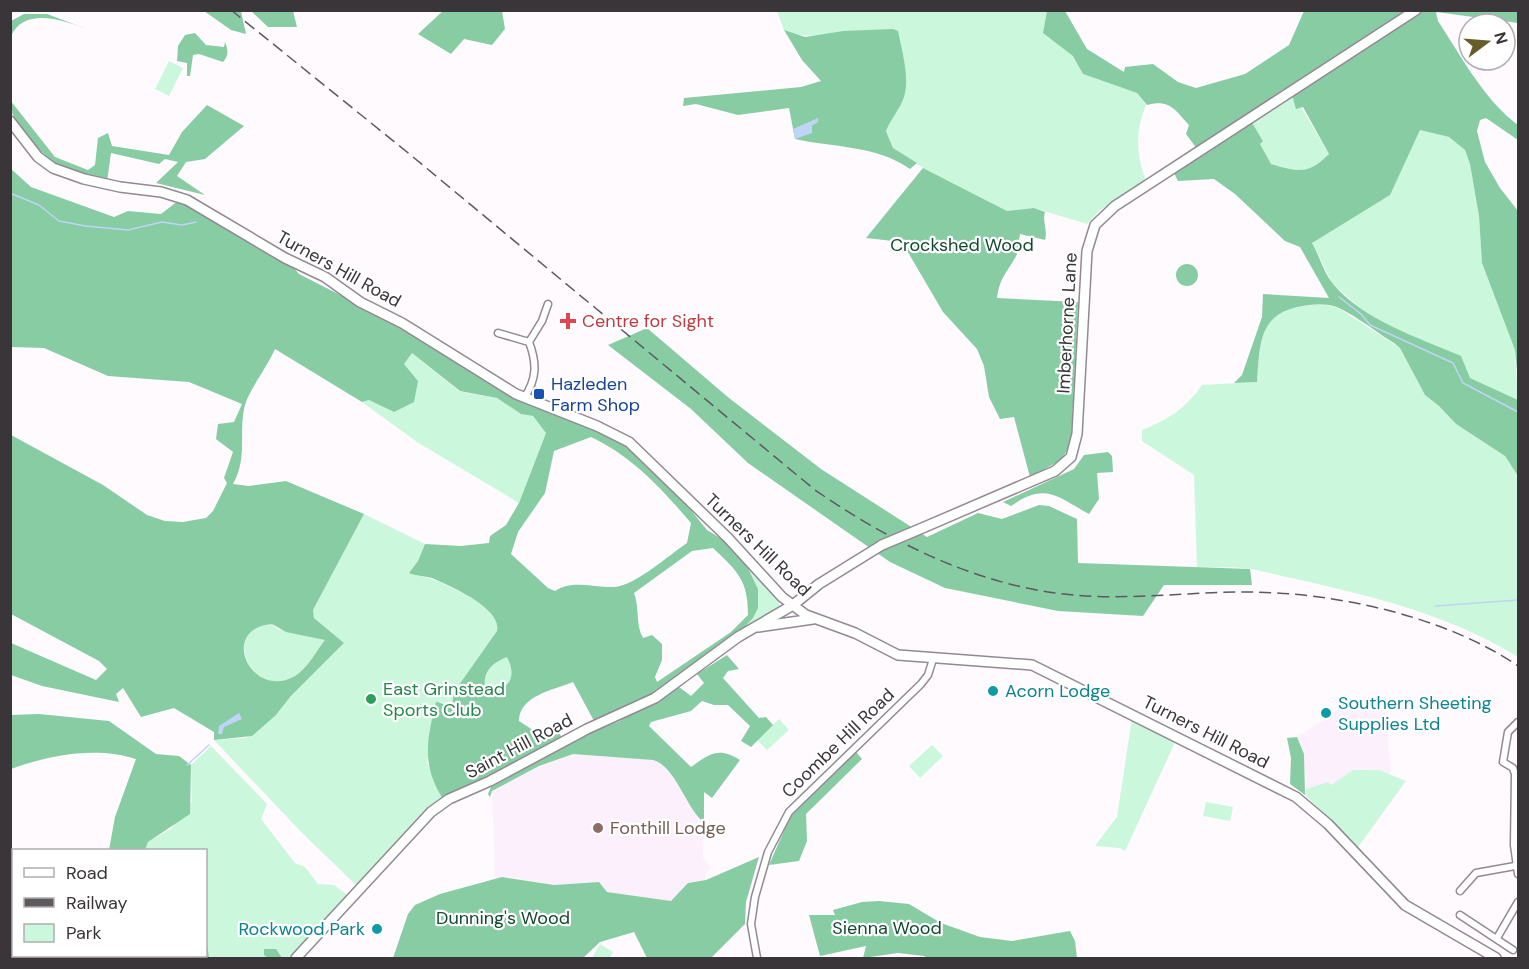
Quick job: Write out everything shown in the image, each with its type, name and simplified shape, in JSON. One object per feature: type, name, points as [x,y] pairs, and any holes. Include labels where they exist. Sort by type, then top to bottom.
[{"type":"main road","name":"Imberhorne Lane","points":[[793,605],[819,584],[882,545],[1055,471],[1071,457],[1077,434],[1087,251],[1090,236],[1100,218],[1180,162],[1416,10]]},
{"type":"main road","name":"Turners Hill Road","points":[[10,121],[38,157],[53,168],[84,179],[120,187],[161,192],[187,200],[285,258],[325,277],[360,302],[402,323],[481,374],[524,398],[597,426],[635,446],[793,605],[815,618],[855,633],[898,656],[1032,665],[1243,768],[1296,797],[1328,824],[1387,889],[1406,905],[1496,958]]},
{"type":"main road","name":"Saint Hill Road","points":[[296,958],[431,812],[449,799],[490,781],[587,729],[655,698],[753,628],[793,605]]},
{"type":"main road","points":[[753,628],[815,618]]},
{"type":"street","points":[[529,342],[542,321],[548,304]]},
{"type":"street","points":[[498,333],[529,342]]},
{"type":"street","points":[[524,398],[535,378],[533,354],[529,342]]},
{"type":"street","name":"Coombe Hill Road","points":[[758,958],[751,924],[755,897],[768,852],[789,812],[921,684],[928,675],[933,659]]},
{"type":"street","points":[[1518,722],[1508,732],[1503,762],[1513,768],[1516,774],[1515,866],[1518,874]]},
{"type":"street","points":[[1460,891],[1476,873],[1515,866]]},
{"type":"street","points":[[1497,938],[1518,902]]},
{"type":"street","points":[[1460,915],[1513,950]]},
{"type":"shaded area","points":[[1360,698],[1384,700],[1391,774],[1366,769],[1330,785],[1328,782],[1306,789],[1304,755],[1297,737],[1325,719],[1320,711],[1326,707],[1331,714]]},
{"type":"shaded area","name":"Fonthill Lodge","points":[[573,754],[612,755],[658,761],[662,757],[704,791],[703,858],[711,867],[705,875],[706,880],[688,883],[671,901],[607,892],[598,882],[554,885],[509,877],[495,878],[492,791],[539,766]]},
{"type":"green space","points":[[444,10],[502,11],[505,29],[492,45],[464,39],[451,54],[418,34]]},
{"type":"green space","points":[[204,11],[241,11],[246,34],[231,30]]},
{"type":"green space","points":[[251,11],[293,11],[297,27],[268,27]]},
{"type":"green space","points":[[777,11],[1047,11],[1044,33],[1074,56],[1083,74],[1137,93],[1146,105],[1140,124],[1138,143],[1140,162],[1146,181],[1100,210],[1087,224],[1034,208],[1007,211],[923,168],[893,148],[886,130],[898,109],[843,31],[813,35],[791,33],[784,30]]},
{"type":"green space","points":[[1047,11],[1065,11],[1087,49],[1124,72],[1125,67],[1153,64],[1178,82],[1196,88],[1245,74],[1289,45],[1304,11],[1518,11],[1518,23],[1517,12],[1457,12],[1457,15],[1436,12],[1438,21],[1457,51],[1457,72],[1471,72],[1494,103],[1518,125],[1518,140],[1486,118],[1480,120],[1477,131],[1485,162],[1500,188],[1518,211],[1518,381],[1515,350],[1482,263],[1479,216],[1470,164],[1465,150],[1449,137],[1420,130],[1390,195],[1312,243],[1333,284],[1360,308],[1392,327],[1461,356],[1470,378],[1518,400],[1518,476],[1505,456],[1456,424],[1425,395],[1400,348],[1335,306],[1321,304],[1303,306],[1277,315],[1264,332],[1257,382],[1234,383],[1242,375],[1262,317],[1263,294],[1329,298],[1300,247],[1285,241],[1235,194],[1214,179],[1178,181],[1173,171],[1200,153],[1186,134],[1189,125],[1176,110],[1161,103],[1147,105],[1137,93],[1083,74],[1073,56],[1043,33]],"holes":[[[1291,91],[1296,109],[1303,107],[1329,154],[1309,169],[1288,169],[1271,164],[1260,144],[1263,141],[1251,121]]]},
{"type":"green space","points":[[24,14],[47,14],[87,29],[67,22],[35,18],[17,27],[11,36],[11,21]]},
{"type":"green space","points":[[893,29],[898,31],[906,73],[906,90],[886,131],[893,148],[917,163],[910,169],[897,161],[869,151],[795,139],[789,108],[738,115],[696,104],[683,106],[684,98],[801,87],[821,81],[802,60],[784,30],[805,37],[843,31]]},
{"type":"green space","points":[[195,33],[206,45],[224,47],[225,42],[227,55],[223,62],[199,54],[193,55],[190,76],[187,76],[187,63],[177,61],[178,46],[185,35]]},
{"type":"green space","points":[[169,61],[183,68],[169,96],[155,89]]},
{"type":"green space","points":[[1291,90],[1329,154],[1309,169],[1288,169],[1271,164],[1259,144],[1263,141],[1251,121]]},
{"type":"green space","points":[[10,100],[55,157],[88,170],[95,165],[98,138],[108,133],[112,146],[169,155],[182,132],[207,105],[244,126],[205,159],[186,162],[177,176],[205,195],[156,183],[178,162],[165,159],[159,164],[111,153],[107,182],[70,171],[52,160],[34,144],[14,118]]},
{"type":"green space","points":[[1420,130],[1449,137],[1465,150],[1470,164],[1479,216],[1482,263],[1515,350],[1518,400],[1470,378],[1360,308],[1332,283],[1312,242],[1389,195]]},
{"type":"green space","points":[[10,168],[31,187],[114,217],[128,211],[161,214],[178,201],[293,267],[299,274],[399,325],[493,385],[537,408],[597,428],[625,445],[676,492],[707,530],[725,541],[747,566],[758,589],[758,608],[753,618],[740,632],[648,696],[594,721],[573,682],[538,695],[525,705],[520,712],[519,721],[536,732],[560,734],[562,739],[491,777],[443,799],[431,774],[428,752],[428,740],[436,702],[452,706],[454,692],[497,631],[496,622],[483,606],[462,592],[432,578],[409,573],[418,561],[425,544],[461,546],[489,543],[490,536],[506,525],[519,503],[546,433],[533,416],[521,414],[497,398],[460,391],[412,353],[404,364],[418,381],[414,402],[394,412],[369,400],[362,402],[275,349],[246,402],[242,422],[241,463],[233,484],[249,486],[286,481],[364,514],[313,610],[314,618],[344,643],[290,697],[276,715],[252,736],[214,740],[214,732],[174,708],[141,717],[123,688],[116,694],[119,702],[42,686],[11,675],[11,643],[96,680],[107,669],[99,661],[11,614],[11,435],[103,485],[147,515],[165,521],[183,522],[206,518],[213,511],[227,483],[224,478],[233,452],[216,439],[218,424],[234,422],[242,404],[189,382],[108,376],[44,348],[11,347]],"holes":[[[591,437],[620,454],[657,486],[691,523],[687,543],[633,581],[623,585],[615,587],[569,585],[555,591],[548,588],[511,554],[518,532],[545,493],[554,451]],[[713,548],[729,564],[744,585],[748,615],[731,632],[657,682],[655,677],[662,660],[662,644],[652,635],[643,638],[634,593],[692,551]],[[272,624],[286,632],[325,640],[308,664],[295,676],[279,681],[266,679],[254,672],[247,661],[244,649],[246,638],[255,629]],[[507,657],[511,677],[506,686],[488,696],[485,689],[485,677],[495,663]]]},
{"type":"green space","name":"Crockshed Wood","points":[[923,168],[1007,211],[1034,208],[1045,212],[1045,240],[1020,234],[1017,255],[1002,280],[997,298],[1078,302],[1071,444],[1061,460],[1030,477],[1014,417],[1000,419],[989,397],[984,366],[977,349],[943,312],[902,242],[866,238]]},
{"type":"green space","points":[[1187,264],[1195,267],[1198,275],[1195,283],[1187,286],[1179,283],[1176,275],[1179,267]]},
{"type":"green space","points":[[1326,304],[1340,309],[1400,348],[1425,395],[1456,424],[1505,456],[1518,476],[1518,657],[1457,626],[1424,613],[1357,593],[1256,570],[1197,567],[1194,475],[1142,441],[1142,430],[1176,412],[1202,385],[1257,382],[1261,346],[1269,322],[1289,309]]},
{"type":"green space","points":[[647,328],[729,398],[821,469],[927,537],[978,513],[1002,519],[1039,505],[1049,506],[1077,519],[1078,563],[1250,569],[1252,585],[1164,585],[1143,616],[1058,611],[945,588],[890,562],[748,463],[691,409],[608,345]]},
{"type":"green space","points":[[412,353],[459,391],[497,398],[521,414],[533,416],[546,433],[519,503],[417,442],[362,402],[369,400],[394,412],[404,364]]},
{"type":"green space","points":[[1108,452],[1112,456],[1113,472],[1097,473],[1099,499],[1089,514],[1050,494],[1033,495],[1011,506],[1003,502],[1074,469],[1084,455]]},
{"type":"green space","name":"East Grinstead Sports Club","points":[[364,514],[425,544],[418,561],[409,573],[440,582],[473,599],[491,614],[496,622],[497,631],[454,692],[452,706],[441,702],[427,762],[443,799],[357,886],[302,833],[214,740],[246,738],[276,715],[290,697],[344,643],[314,618],[313,610]]},
{"type":"green space","points":[[747,566],[768,587],[781,607],[746,626],[753,618],[758,589]]},
{"type":"green space","points":[[272,624],[277,629],[326,640],[300,672],[281,681],[267,680],[256,672],[248,662],[244,650],[246,638],[255,629]]},
{"type":"green space","points":[[727,655],[739,669],[728,671],[723,678],[759,718],[766,717],[773,725],[751,747],[741,741],[750,726],[728,705],[714,705],[702,701],[691,711],[651,722],[649,726],[691,767],[714,753],[726,753],[740,760],[712,798],[704,792],[704,822],[692,809],[675,779],[661,764],[653,760],[573,754],[539,766],[492,791],[490,797],[488,794],[491,787],[589,733],[620,721],[626,715],[679,687],[691,696],[704,683],[697,674]]},
{"type":"green space","points":[[507,656],[511,671],[509,682],[501,690],[487,696],[484,682],[487,672],[495,663]]},
{"type":"green space","points":[[39,714],[109,721],[156,754],[179,756],[191,765],[190,814],[148,842],[145,849],[109,849],[115,817],[136,759],[105,753],[73,754],[57,756],[11,769],[11,715]]},
{"type":"green space","points":[[1132,718],[1176,740],[1125,851],[1120,848],[1095,846],[1117,817]]},
{"type":"green space","points":[[779,719],[789,730],[767,750],[757,740]]},
{"type":"green space","points":[[1297,737],[1304,754],[1305,795],[1290,784],[1291,758],[1287,738]]},
{"type":"green space","points":[[932,745],[943,756],[920,778],[909,766]]},
{"type":"green space","points":[[211,746],[267,804],[261,819],[295,863],[305,867],[318,884],[334,885],[349,896],[288,958],[25,958],[207,957],[207,849],[145,849],[148,842],[172,828],[192,801],[191,765]]},
{"type":"green space","points":[[856,752],[862,759],[806,814],[807,841],[799,861],[769,865],[790,817]]},
{"type":"green space","points":[[1353,770],[1379,770],[1406,781],[1358,847],[1305,795],[1306,789],[1328,782],[1331,785]]},
{"type":"green space","points":[[1206,802],[1233,807],[1230,821],[1203,816]]},
{"type":"green space","name":"Dunning's Wood","points":[[759,857],[746,902],[745,924],[711,958],[647,958],[634,932],[600,942],[583,958],[393,958],[408,914],[415,905],[440,894],[502,877],[554,885],[599,882],[607,892],[671,901],[688,883],[706,880]]},
{"type":"green space","name":"Sienna Wood","points":[[862,902],[909,904],[941,923],[980,937],[1012,941],[1070,931],[1075,941],[1077,958],[927,958],[898,953],[863,958],[866,946],[820,956],[809,915],[835,915],[833,910]]},
{"type":"green space","points":[[207,943],[209,958],[144,957],[207,957]]},
{"type":"green space","points":[[600,944],[613,952],[610,958],[592,958]]},
{"type":"green space","points":[[264,949],[276,949],[282,958],[268,958],[264,955]]},
{"type":"water","points":[[818,118],[818,122],[812,126],[812,133],[795,139],[793,129]]},
{"type":"water","points":[[239,713],[242,719],[224,727],[222,734],[218,734],[219,726]]},
{"type":"waterway","points":[[10,193],[39,205],[59,221],[85,226],[128,230],[162,222],[182,225],[196,222]]},
{"type":"waterway","points":[[1339,297],[1361,314],[1370,325],[1453,363],[1463,383],[1518,412]]},
{"type":"waterway","points":[[1435,606],[1518,600]]},
{"type":"waterway","points":[[187,765],[209,745]]},
{"type":"railway","points":[[231,10],[407,152],[815,490],[843,509],[903,543],[965,570],[998,581],[1064,594],[1110,597],[1246,592],[1280,593],[1351,602],[1388,610],[1457,633],[1489,648],[1518,666]]},
{"type":"place","name":"Centre for Sight","points":[[568,321]]},
{"type":"place","name":"Hazleden Farm Shop","points":[[539,394]]},
{"type":"place","name":"Acorn Lodge","points":[[993,691]]},
{"type":"place","name":"East Grinstead Sports Club","points":[[371,699]]},
{"type":"place","name":"Southern Sheeting Supplies Ltd","points":[[1326,713]]},
{"type":"place","name":"Fonthill Lodge","points":[[598,828]]},
{"type":"place","name":"Rockwood Park","points":[[377,929]]}]
